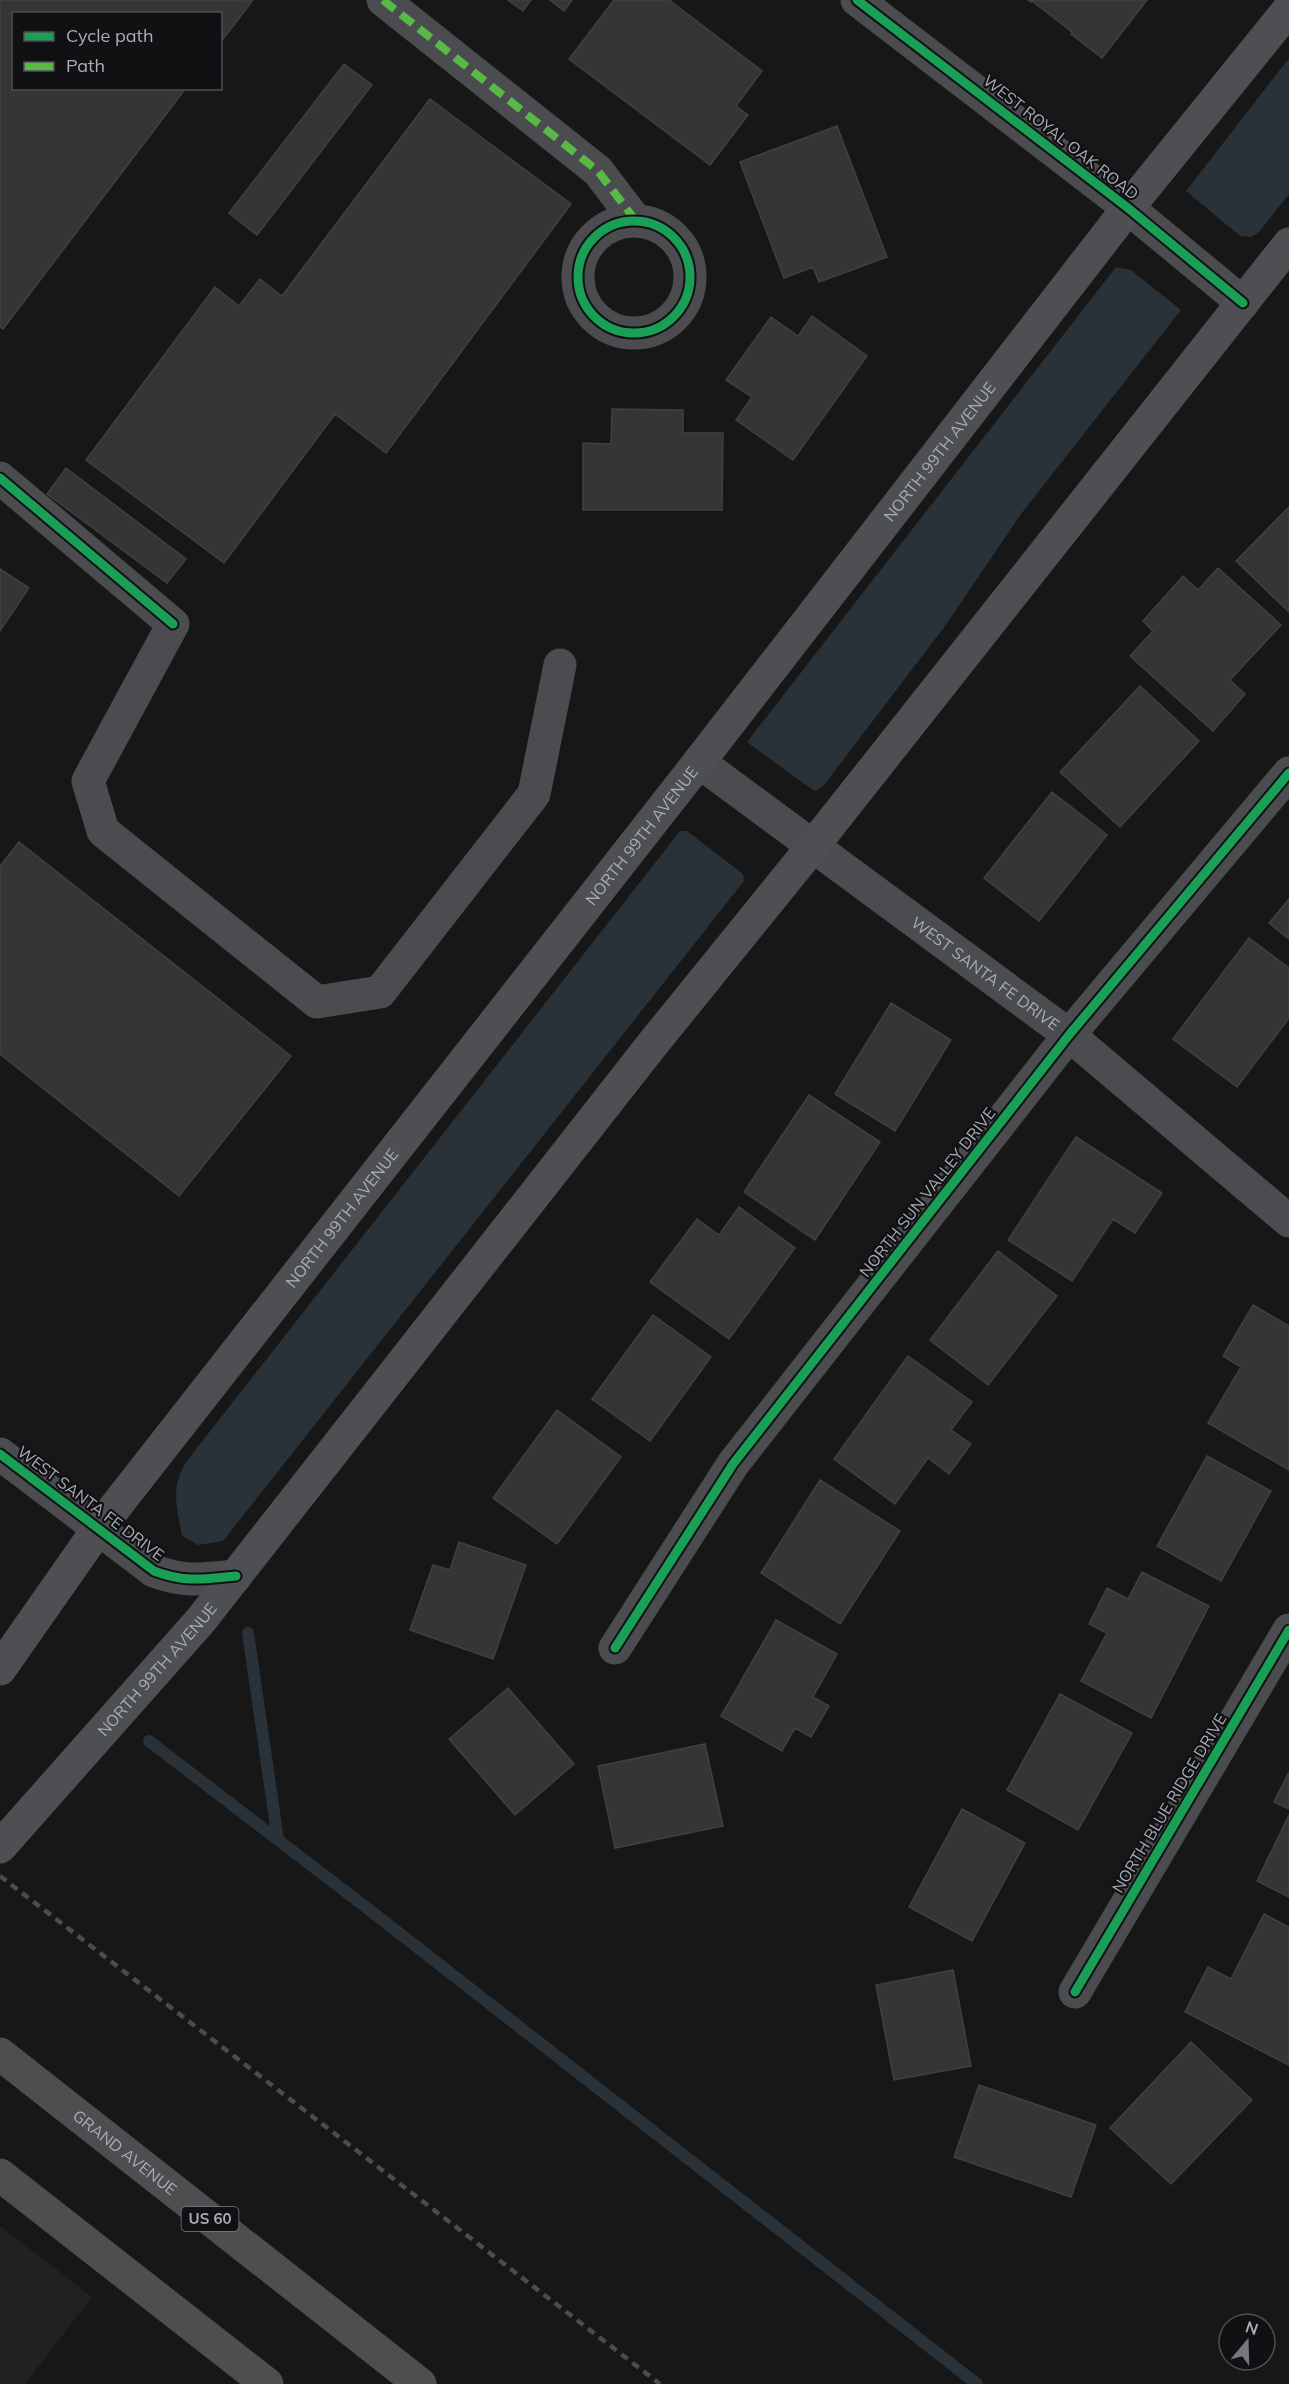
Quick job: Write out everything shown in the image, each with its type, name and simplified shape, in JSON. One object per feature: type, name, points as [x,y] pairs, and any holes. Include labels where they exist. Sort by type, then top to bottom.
[{"type":"highway","name":"GRAND AVENUE","points":[[0,2054],[420,2384]]},
{"type":"highway","points":[[0,2175],[267,2384]]},
{"type":"main road","name":"NORTH 99TH AVENUE","points":[[0,1669],[98,1529],[699,762],[1128,208],[1289,9]]},
{"type":"main road","name":"NORTH 99TH AVENUE","points":[[0,1847],[201,1620],[651,1046],[813,846],[1289,244]]},
{"type":"street","points":[[383,0],[598,171],[636,221]]},
{"type":"street","name":"WEST ROYAL OAK ROAD","points":[[857,0],[1128,208],[1243,303]]},
{"type":"street","points":[[0,478],[173,624],[88,781],[103,831],[316,1002],[380,992],[534,794],[560,665]]},
{"type":"street","name":"WEST SANTA FE DRIVE","points":[[699,762],[1069,1035],[1289,1221]]},
{"type":"street","name":"NORTH SUN VALLEY DRIVE","points":[[615,1648],[733,1464],[1069,1035],[1289,773]]},
{"type":"street","name":"WEST SANTA FE DRIVE","points":[[0,1454],[154,1571],[174,1578],[191,1580],[237,1575]]},
{"type":"street","name":"NORTH BLUE RIDGE DRIVE","points":[[1075,1992],[1289,1630]]},
{"type":"shaded area","points":[[1289,58],[1289,194],[1259,232],[1251,237],[1240,236],[1186,191]]},
{"type":"shaded area","points":[[1116,267],[1131,270],[1181,310],[1021,514],[945,626],[824,785],[815,791],[747,742]]},
{"type":"shaded area","points":[[680,831],[687,831],[743,874],[744,881],[223,1541],[198,1545],[182,1536],[176,1490],[186,1462]]},
{"type":"shaded area","points":[[0,2226],[92,2297],[25,2384],[0,2384]]},
{"type":"building","points":[[0,0],[253,0],[222,40],[222,12],[12,12],[12,90],[184,90],[3,329],[0,327]]},
{"type":"building","points":[[508,0],[531,0],[523,11]]},
{"type":"building","points":[[550,0],[572,0],[564,11]]},
{"type":"building","points":[[614,0],[669,0],[762,71],[736,106],[748,115],[710,165],[569,59]]},
{"type":"building","points":[[1028,0],[1147,0],[1102,58],[1071,34],[1072,32]]},
{"type":"building","points":[[344,64],[372,85],[257,235],[229,213]]},
{"type":"building","points":[[430,99],[571,204],[386,453],[335,414],[224,563],[86,460],[215,287],[239,306],[260,279],[282,296]]},
{"type":"building","points":[[837,126],[887,257],[819,282],[813,267],[784,278],[740,162]]},
{"type":"building","points":[[812,316],[867,356],[793,460],[736,420],[752,397],[726,380],[771,317],[798,336]]},
{"type":"building","points":[[612,409],[683,410],[683,433],[723,433],[722,510],[583,510],[583,443],[611,444]]},
{"type":"building","points":[[66,468],[186,559],[167,583],[47,494]]},
{"type":"building","points":[[1289,507],[1289,612],[1236,561]]},
{"type":"building","points":[[1218,568],[1281,625],[1230,680],[1245,694],[1213,731],[1130,656],[1153,631],[1143,621],[1183,576],[1198,590]]},
{"type":"building","points":[[0,569],[29,588],[0,631]]},
{"type":"building","points":[[1140,686],[1199,741],[1120,827],[1060,772]]},
{"type":"building","points":[[1052,792],[1107,835],[1039,921],[984,878]]},
{"type":"building","points":[[19,842],[291,1056],[179,1196],[0,1054],[0,866]]},
{"type":"building","points":[[1289,899],[1289,939],[1269,923]]},
{"type":"building","points":[[1249,938],[1289,968],[1289,1018],[1237,1087],[1173,1039]]},
{"type":"building","points":[[891,1003],[951,1040],[895,1131],[835,1094]]},
{"type":"building","points":[[809,1095],[880,1142],[815,1240],[744,1192]]},
{"type":"building","points":[[1076,1137],[1162,1193],[1135,1233],[1113,1219],[1072,1281],[1008,1240]]},
{"type":"building","points":[[739,1207],[795,1248],[729,1339],[650,1282],[697,1219],[719,1235]]},
{"type":"building","points":[[998,1251],[1057,1296],[988,1385],[930,1340]]},
{"type":"building","points":[[1253,1305],[1289,1326],[1289,1470],[1208,1423],[1241,1367],[1223,1356]]},
{"type":"building","points":[[653,1315],[711,1357],[650,1441],[592,1399]]},
{"type":"building","points":[[908,1356],[972,1402],[951,1430],[971,1444],[949,1474],[928,1458],[895,1504],[834,1459]]},
{"type":"building","points":[[557,1410],[621,1457],[557,1544],[493,1498]]},
{"type":"building","points":[[1207,1456],[1271,1491],[1221,1581],[1157,1546]]},
{"type":"building","points":[[820,1480],[900,1531],[840,1624],[761,1573]]},
{"type":"building","points":[[459,1542],[526,1565],[493,1659],[410,1630],[433,1565],[450,1570]]},
{"type":"building","points":[[1142,1572],[1209,1606],[1151,1718],[1081,1681],[1107,1633],[1089,1624],[1107,1588],[1128,1599]]},
{"type":"building","points":[[776,1620],[837,1654],[813,1697],[829,1706],[811,1737],[795,1728],[782,1751],[721,1716]]},
{"type":"building","points":[[508,1688],[574,1764],[515,1815],[449,1739]]},
{"type":"building","points":[[1060,1694],[1132,1733],[1078,1830],[1007,1790]]},
{"type":"building","points":[[705,1744],[723,1826],[615,1848],[598,1766]]},
{"type":"building","points":[[1289,1772],[1289,1809],[1274,1802]]},
{"type":"building","points":[[962,1809],[1025,1843],[972,1941],[909,1907]]},
{"type":"building","points":[[1289,1815],[1289,1897],[1257,1881]]},
{"type":"building","points":[[1264,1914],[1289,1927],[1289,2065],[1185,2012],[1208,1967],[1231,1979]]},
{"type":"building","points":[[953,1970],[971,2066],[894,2080],[876,1985]]},
{"type":"building","points":[[1191,2042],[1252,2100],[1171,2184],[1110,2128]]},
{"type":"building","points":[[979,2085],[1096,2125],[1071,2197],[954,2157]]},
{"type":"waterway","points":[[248,1633],[278,1840]]},
{"type":"waterway","points":[[149,1741],[367,1908],[977,2384]]},
{"type":"railway","points":[[0,1876],[660,2384]]},
{"type":"marked path","points":[[383,0],[598,171],[636,221]]},
{"type":"cycle path","points":[[857,0],[1128,208],[1243,303]]},
{"type":"cycle path","points":[[634,221],[655,225],[674,237],[686,256],[690,277],[686,298],[674,317],[655,329],[634,333],[613,329],[594,317],[582,298],[578,277],[582,256],[594,237],[613,225],[634,221]]},
{"type":"cycle path","points":[[0,478],[173,624]]},
{"type":"cycle path","points":[[615,1648],[733,1464],[1069,1035],[1289,773]]},
{"type":"cycle path","points":[[0,1454],[154,1571],[185,1579],[236,1576]]},
{"type":"cycle path","points":[[1075,1992],[1289,1630]]}]
